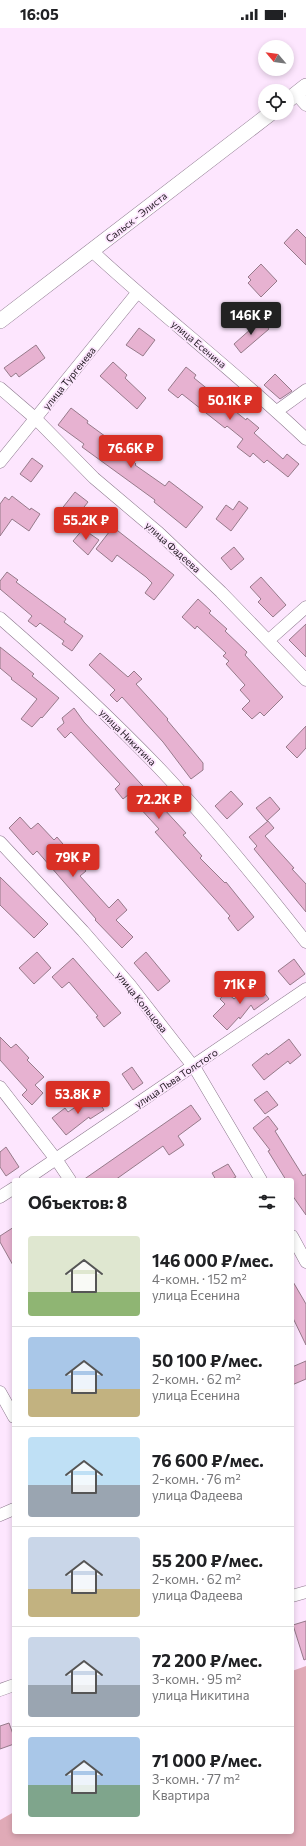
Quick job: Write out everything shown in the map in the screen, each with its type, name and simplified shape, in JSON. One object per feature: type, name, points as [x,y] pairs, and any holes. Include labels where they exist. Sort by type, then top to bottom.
[{"type":"main road","name":"Сальск - Элиста","points":[[0,321],[262,120]]},
{"type":"street","points":[[296,94],[306,105]]},
{"type":"street","name":"улица Есенина","points":[[92,251],[137,293],[208,351],[277,411],[306,439]]},
{"type":"street","name":"улица Тургенева","points":[[0,462],[137,293]]},
{"type":"street","name":"улица Фадеева","points":[[0,388],[36,419],[94,478],[159,533],[221,592],[270,640],[306,680]]},
{"type":"street","points":[[277,411],[306,390]]},
{"type":"street","points":[[270,640],[306,607]]},
{"type":"street","name":"улица Никитина","points":[[0,618],[47,659],[104,713],[159,769],[212,826],[306,942]]},
{"type":"street","name":"улица Кольцова","points":[[0,842],[83,931],[130,986],[193,1066],[260,1178]]},
{"type":"street","name":"улица Льва Толстого","points":[[28,1178],[306,989]]},
{"type":"street","points":[[0,1087],[56,1159],[69,1178]]},
{"type":"street","points":[[0,1197],[12,1189]]},
{"type":"street","points":[[294,1240],[306,1262]]},
{"type":"street","points":[[0,1392],[12,1413]]},
{"type":"street","points":[[0,1515],[12,1510]]},
{"type":"street","points":[[294,1595],[306,1592]]},
{"type":"street","points":[[0,1690],[12,1686]]},
{"type":"shaded area","points":[[306,1666],[306,1846],[0,1846],[0,1820],[12,1813],[12,1834],[294,1834],[294,1670]]},
{"type":"building","points":[[297,229],[306,238],[306,265],[284,243]]},
{"type":"building","points":[[261,264],[277,281],[261,297],[248,283],[251,280],[248,277]]},
{"type":"building","points":[[261,320],[269,329],[241,353],[234,344]]},
{"type":"building","points":[[139,328],[155,340],[143,356],[126,345]]},
{"type":"building","points":[[36,345],[45,358],[19,377],[16,373],[11,377],[4,368]]},
{"type":"building","points":[[113,362],[127,375],[125,378],[146,398],[137,409],[100,376]]},
{"type":"building","points":[[186,367],[196,375],[194,378],[246,420],[247,418],[259,428],[254,433],[283,459],[287,454],[299,464],[288,477],[267,460],[264,463],[253,453],[250,457],[237,447],[243,439],[227,426],[225,428],[182,394],[178,398],[168,390]]},
{"type":"building","points":[[275,374],[292,391],[280,399],[264,385]]},
{"type":"building","points":[[71,408],[88,421],[87,423],[135,458],[133,461],[136,464],[135,465],[165,486],[169,481],[203,507],[186,528],[154,502],[155,500],[82,447],[84,444],[58,425]]},
{"type":"building","points":[[32,458],[43,466],[31,482],[20,474]]},
{"type":"building","points":[[75,492],[88,502],[73,521],[60,511]]},
{"type":"building","points":[[12,496],[30,510],[31,508],[40,514],[29,531],[12,519],[0,536],[0,504],[5,497],[9,500]]},
{"type":"building","points":[[239,501],[248,508],[231,531],[216,519],[226,505],[233,510]]},
{"type":"building","points":[[113,527],[174,575],[154,600],[145,593],[152,583],[146,577],[117,555],[112,562],[96,549]]},
{"type":"building","points":[[83,529],[99,540],[88,555],[73,541]]},
{"type":"building","points":[[234,547],[244,559],[231,570],[221,558]]},
{"type":"building","points":[[7,572],[18,580],[16,582],[66,619],[64,622],[83,636],[72,651],[62,644],[64,641],[40,623],[36,627],[28,621],[32,616],[0,589],[0,581]]},
{"type":"building","points":[[261,577],[286,605],[273,617],[258,602],[261,599],[250,587]]},
{"type":"building","points":[[198,599],[211,611],[209,613],[227,629],[225,631],[247,652],[245,655],[283,697],[264,716],[260,712],[252,719],[242,709],[250,701],[240,690],[245,685],[226,664],[229,661],[223,656],[226,653],[197,626],[195,629],[182,617]]},
{"type":"building","points":[[306,624],[306,657],[289,640]]},
{"type":"building","points":[[0,647],[34,674],[32,676],[59,698],[32,727],[21,719],[37,699],[11,679],[12,678],[0,668]]},
{"type":"building","points":[[100,653],[128,677],[134,671],[142,679],[136,684],[168,719],[167,720],[203,763],[203,770],[191,779],[163,742],[122,697],[117,702],[110,695],[115,690],[89,665]]},
{"type":"building","points":[[74,708],[84,722],[186,833],[183,835],[202,856],[200,858],[225,883],[226,882],[254,917],[238,931],[228,918],[230,916],[155,832],[159,829],[128,795],[123,799],[115,789],[120,784],[71,732],[65,738],[57,729],[64,723],[62,718]]},
{"type":"building","points":[[306,726],[306,748],[297,758],[286,747]]},
{"type":"building","points":[[231,791],[243,804],[227,819],[215,806]]},
{"type":"building","points":[[270,797],[280,809],[267,821],[256,808]]},
{"type":"building","points":[[20,817],[31,829],[38,823],[54,840],[57,837],[86,871],[80,876],[109,908],[118,899],[127,910],[116,920],[133,937],[122,948],[95,920],[96,919],[37,851],[33,855],[9,828]]},
{"type":"building","points":[[268,821],[274,828],[265,836],[294,868],[292,869],[306,884],[306,912],[254,849],[257,846],[249,837]]},
{"type":"building","points":[[0,877],[48,924],[34,938],[0,905]]},
{"type":"building","points":[[37,952],[51,968],[34,984],[19,968]]},
{"type":"building","points":[[146,952],[170,981],[158,991],[134,963]]},
{"type":"building","points":[[73,958],[121,1013],[104,1027],[96,1017],[98,1016],[69,982],[62,988],[52,977]]},
{"type":"building","points":[[294,959],[305,974],[290,985],[278,971]]},
{"type":"building","points":[[256,982],[269,999],[254,1010],[251,1005],[240,1019],[239,1017],[227,1030],[213,1016],[225,1004],[220,999],[226,992],[234,999]]},
{"type":"building","points":[[0,1037],[11,1048],[16,1044],[29,1058],[27,1060],[44,1077],[35,1085],[43,1093],[32,1105],[22,1095],[27,1090],[0,1060]]},
{"type":"building","points":[[289,1039],[301,1055],[290,1064],[288,1061],[264,1080],[252,1065]]},
{"type":"building","points":[[132,1067],[143,1083],[133,1090],[122,1074]]},
{"type":"building","points":[[267,1091],[278,1105],[265,1114],[254,1100]]},
{"type":"building","points":[[94,1095],[104,1110],[90,1119],[89,1117],[66,1135],[52,1118],[65,1108],[68,1112]]},
{"type":"building","points":[[191,1105],[201,1119],[178,1136],[184,1145],[169,1155],[163,1146],[118,1178],[86,1178]]},
{"type":"building","points":[[268,1116],[278,1129],[275,1131],[303,1176],[306,1174],[306,1215],[294,1198],[294,1178],[285,1178],[268,1151],[270,1150],[253,1128]]},
{"type":"building","points":[[6,1147],[19,1167],[6,1176],[0,1167],[0,1152]]},
{"type":"building","points":[[228,1164],[236,1177],[215,1178],[212,1173]]},
{"type":"building","points":[[12,1228],[12,1263],[0,1242],[0,1236]]},
{"type":"building","points":[[294,1283],[306,1304],[306,1345],[294,1320]]},
{"type":"building","points":[[306,1361],[306,1379],[294,1384],[294,1366]]},
{"type":"building","points":[[306,1621],[306,1659],[304,1660],[294,1628],[294,1625]]},
{"type":"building","points":[[9,1723],[12,1731],[12,1745],[0,1749],[0,1726]]}]
